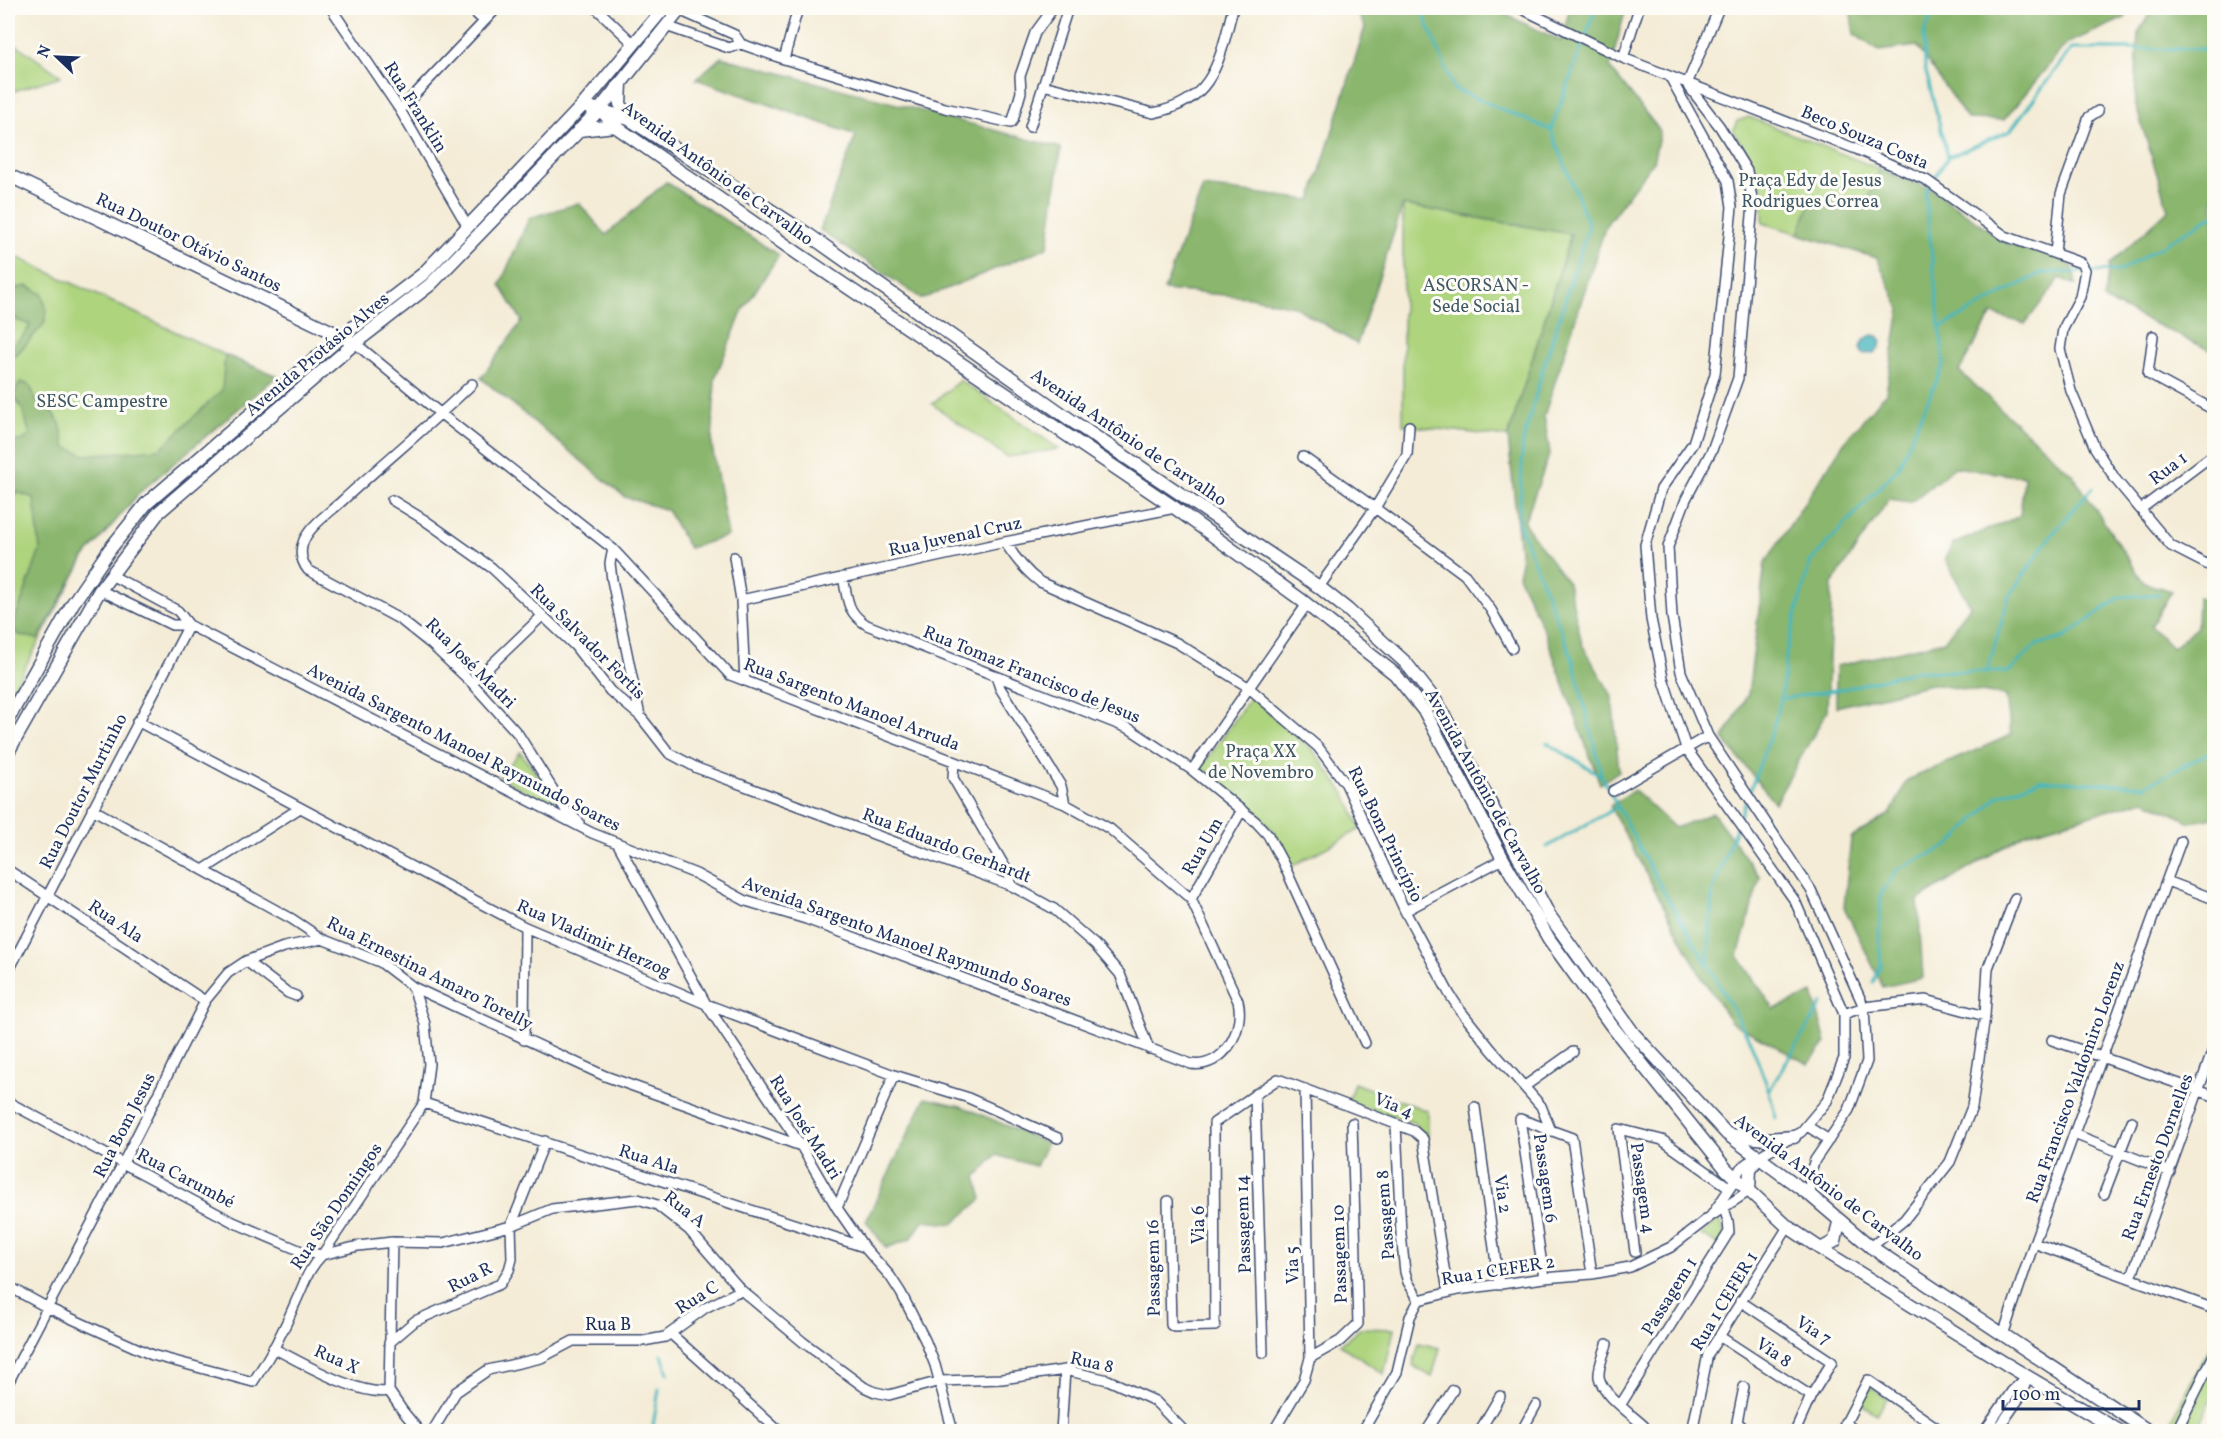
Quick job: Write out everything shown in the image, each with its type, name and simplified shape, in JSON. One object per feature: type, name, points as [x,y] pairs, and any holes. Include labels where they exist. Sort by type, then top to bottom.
[{"type":"main road","name":"Avenida Protásio Alves","points":[[8,719],[73,603],[110,549],[146,504],[342,336],[423,274],[583,105],[664,8]]},
{"type":"main road","name":"Avenida Protásio Alves","points":[[8,752],[100,590],[159,512],[355,343],[431,284],[600,109],[680,9]]},
{"type":"main road","points":[[583,105],[600,109],[604,80]]},
{"type":"main road","points":[[621,84],[620,104],[629,119]]},
{"type":"main road","name":"Avenida Antônio de Carvalho","points":[[600,109],[629,119],[809,235],[1075,423],[1335,600],[1406,663],[1438,704],[1549,915],[1634,1034],[1727,1134],[1811,1196],[1871,1247],[2150,1431]]},
{"type":"main road","name":"Avenida Antônio de Carvalho","points":[[600,109],[615,126],[797,253],[1175,508],[1307,604],[1395,674],[1421,706],[1503,859],[1550,939],[1604,1016],[1715,1157],[1732,1183],[1749,1191],[1788,1227],[1821,1249],[1991,1355],[2121,1431]]},
{"type":"main road","points":[[579,130],[615,126]]},
{"type":"main road","name":"Rua Doutor Otávio Santos","points":[[8,175],[355,343]]},
{"type":"main road","points":[[797,253],[809,235]]},
{"type":"main road","points":[[810,262],[822,244]]},
{"type":"main road","points":[[73,603],[111,575]]},
{"type":"main road","points":[[1288,590],[1306,596],[1319,587]]},
{"type":"main road","points":[[1307,604],[1318,596],[1335,600]]},
{"type":"main road","points":[[1727,1134],[1766,1139],[1794,1137]]},
{"type":"main road","points":[[1749,1191],[1750,1169],[1758,1158]]},
{"type":"main road","points":[[1821,1249],[1835,1240],[1839,1222]]},
{"type":"main road","points":[[1991,1355],[2003,1335]]},
{"type":"main road","points":[[2028,1376],[2037,1366],[2039,1359]]},
{"type":"street","name":"Rua Franklin","points":[[331,8],[400,110],[468,227]]},
{"type":"street","points":[[470,8],[484,21]]},
{"type":"street","points":[[400,110],[497,8]]},
{"type":"street","points":[[596,8],[634,44]]},
{"type":"street","points":[[784,59],[798,8]]},
{"type":"street","points":[[680,9],[735,35],[741,44],[784,59],[945,108],[1011,123],[1021,94],[1020,76],[1034,34],[1048,15],[1050,8]]},
{"type":"street","points":[[1030,127],[1068,8]]},
{"type":"street","points":[[1043,85],[1153,112],[1185,103],[1209,81],[1218,61],[1233,8]]},
{"type":"street","name":"Beco Souza Costa","points":[[1520,8],[1623,58],[1856,149],[1926,180],[2005,236],[2081,263],[2085,270],[2080,297],[2063,329],[2060,348],[2071,391],[2095,448],[2116,480],[2171,546],[2212,564]]},
{"type":"street","points":[[1623,58],[1639,8]]},
{"type":"street","points":[[1719,8],[1687,84],[1720,127],[1747,171],[1753,204],[1737,378],[1712,450],[1686,499],[1668,547],[1672,616],[1681,672],[1708,736],[1811,890],[1864,1007],[1867,1061],[1849,1110],[1815,1160],[1809,1176],[1811,1196]]},
{"type":"street","points":[[693,36],[700,20]]},
{"type":"street","points":[[666,26],[729,48],[741,44]]},
{"type":"street","points":[[1670,77],[1728,181],[1732,207],[1715,374],[1693,443],[1661,489],[1645,545],[1651,619],[1663,678],[1686,748],[1795,900],[1844,1014],[1864,1007],[1926,1000],[1985,1016]]},
{"type":"street","points":[[2055,253],[2061,194],[2089,117],[2098,111]]},
{"type":"street","points":[[2153,336],[2148,374],[2214,410]]},
{"type":"street","name":"Rua Sargento Manoel Arruda","points":[[355,343],[441,414],[613,549],[730,675],[1065,804],[1110,829],[1191,899],[1241,1012]]},
{"type":"street","points":[[441,414],[472,384]]},
{"type":"street","name":"Rua José Madri","points":[[441,414],[309,531],[301,549],[304,565],[308,570],[412,627],[472,683],[518,734],[567,812],[592,833]]},
{"type":"street","points":[[1319,587],[1375,508],[1407,455],[1409,426]]},
{"type":"street","points":[[1693,443],[1712,450]]},
{"type":"street","name":"Rua 1","points":[[2141,509],[2214,454]]},
{"type":"street","points":[[1303,457],[1465,575],[1491,610],[1512,648]]},
{"type":"street","name":"Rua Salvador Fortis","points":[[392,500],[492,568],[541,617],[575,646],[610,691],[640,716],[669,753],[697,768]]},
{"type":"street","name":"Rua Juvenal Cruz","points":[[741,600],[1005,542],[1175,508]]},
{"type":"street","name":"Rua Bom Princípio","points":[[1005,542],[1029,574],[1040,582],[1177,643],[1248,687],[1318,747],[1346,784],[1405,911],[1460,1010],[1541,1106],[1551,1131]]},
{"type":"street","points":[[613,549],[610,563],[612,580],[640,716]]},
{"type":"street","points":[[734,557],[741,600],[745,681]]},
{"type":"street","name":"Avenida Sargento Manoel Raymundo Soares","points":[[111,575],[178,611],[189,625],[592,833],[696,874],[746,901],[806,919],[1191,1064],[1207,1064],[1216,1059],[1236,1034],[1241,1012]]},
{"type":"street","name":"Rua Tomaz Francisco de Jesus","points":[[843,577],[850,609],[856,618],[867,625],[1130,729],[1192,770],[1242,810],[1268,835],[1283,862],[1365,1043]]},
{"type":"street","name":"Avenida Sargento Manoel Raymundo Soares","points":[[100,590],[171,625],[189,625]]},
{"type":"street","points":[[1192,770],[1307,604]]},
{"type":"street","points":[[1651,619],[1672,616]]},
{"type":"street","points":[[472,683],[541,617]]},
{"type":"street","name":"Rua Doutor Murtinho","points":[[8,972],[189,625]]},
{"type":"street","points":[[996,676],[1000,688],[1061,786],[1065,804]]},
{"type":"street","name":"Rua Vladimir Herzog","points":[[137,722],[525,927],[706,1004],[894,1075],[966,1097],[1058,1138]]},
{"type":"street","points":[[1613,791],[1708,736]]},
{"type":"street","points":[[954,762],[953,778],[1009,874],[1012,885]]},
{"type":"street","name":"Rua Eduardo Gerhardt","points":[[697,768],[1012,885],[1054,909],[1095,945],[1120,974],[1149,1049]]},
{"type":"street","points":[[203,870],[300,808]]},
{"type":"street","name":"Rua Ernestina Amaro Torelly","points":[[92,809],[292,920],[321,939],[380,962],[413,987],[524,1040],[605,1076],[801,1146]]},
{"type":"street","name":"Rua Um","points":[[1191,899],[1242,810]]},
{"type":"street","name":"Rua Francisco Valdomiro Lorenz","points":[[2003,1335],[2034,1243],[2181,842]]},
{"type":"street","name":"Rua José Madri","points":[[618,843],[706,1004],[801,1146],[837,1208],[864,1247],[890,1275],[901,1293],[925,1340],[940,1381],[953,1431]]},
{"type":"street","points":[[1405,911],[1503,859]]},
{"type":"street","name":"Rua Ala","points":[[8,870],[205,1001]]},
{"type":"street","points":[[2167,881],[2214,899]]},
{"type":"street","points":[[1871,1247],[1904,1220],[1950,1162],[1972,1107],[1985,1016],[1988,968],[2015,898]]},
{"type":"street","points":[[524,1040],[525,927]]},
{"type":"street","name":"Rua Bom Jesus","points":[[8,1383],[205,1001],[228,973],[246,961],[284,947],[321,939]]},
{"type":"street","points":[[246,961],[288,993],[296,996]]},
{"type":"street","points":[[413,987],[425,1024],[429,1064],[424,1103]]},
{"type":"street","name":"Rua 1 CEFER 2","points":[[1723,1205],[1732,1183],[1748,1163],[1794,1137],[1807,1126],[1827,1101],[1844,1058],[1844,1014]]},
{"type":"street","points":[[2052,1040],[2214,1096]]},
{"type":"street","name":"Rua Ernesto Dornelles","points":[[2131,1278],[2214,1047]]},
{"type":"street","points":[[1525,1086],[1573,1052]]},
{"type":"street","points":[[837,1208],[894,1075]]},
{"type":"street","name":"Via 4","points":[[1214,1123],[1278,1079],[1414,1131],[1424,1142],[1448,1292]]},
{"type":"street","name":"Via 5","points":[[1273,1431],[1304,1380],[1310,1358],[1305,1089]]},
{"type":"street","name":"Passagem 14","points":[[1256,1094],[1263,1353]]},
{"type":"street","name":"Rua Carumbé","points":[[8,1102],[233,1222],[301,1251],[322,1255]]},
{"type":"street","name":"Rua Ala","points":[[424,1103],[864,1247]]},
{"type":"street","name":"Rua São Domingos","points":[[8,1287],[48,1308],[152,1355],[253,1382],[273,1348],[311,1266],[322,1255],[424,1103]]},
{"type":"street","name":"Via 2","points":[[1475,1107],[1499,1285]]},
{"type":"street","name":"Passagem 6","points":[[1544,1278],[1520,1119],[1551,1131]]},
{"type":"street","points":[[2104,1194],[2132,1121]]},
{"type":"street","name":"Via 6","points":[[1214,1123],[1215,1326]]},
{"type":"street","name":"Passagem 10","points":[[1310,1358],[1340,1341],[1358,1324],[1352,1123]]},
{"type":"street","name":"Passagem 8","points":[[1396,1124],[1401,1234],[1408,1282],[1419,1300]]},
{"type":"street","points":[[1807,1126],[1829,1140]]},
{"type":"street","name":"Passagem 4","points":[[1635,1252],[1619,1130],[1662,1140],[1732,1183]]},
{"type":"street","points":[[1551,1131],[1572,1138],[1592,1274]]},
{"type":"street","points":[[2074,1134],[2169,1172]]},
{"type":"street","name":"Rua R","points":[[389,1343],[415,1321],[500,1284],[509,1270],[512,1259],[512,1226],[545,1142]]},
{"type":"street","name":"Rua 1 CEFER 2","points":[[1362,1431],[1397,1372],[1410,1317],[1419,1300],[1448,1292],[1544,1278],[1592,1274],[1637,1264],[1671,1246],[1723,1205],[1749,1191]]},
{"type":"street","name":"Rua A","points":[[322,1255],[358,1246],[392,1242],[443,1243],[512,1226],[552,1209],[638,1199],[657,1205],[689,1230],[741,1290],[803,1342],[869,1390],[889,1395],[940,1381]]},
{"type":"street","name":"Passagem 16","points":[[1168,1201],[1171,1325],[1174,1327],[1215,1326]]},
{"type":"street","name":"Passagem 1","points":[[1621,1404],[1729,1232],[1723,1205]]},
{"type":"street","name":"Rua 1 CEFER 1","points":[[1692,1431],[1705,1362],[1740,1301],[1788,1227]]},
{"type":"street","points":[[392,1242],[389,1391],[420,1431]]},
{"type":"street","points":[[2034,1243],[2214,1309]]},
{"type":"street","name":"Rua C","points":[[671,1334],[705,1308],[741,1290]]},
{"type":"street","name":"Via 7","points":[[1740,1301],[1832,1362],[1810,1396],[1795,1431]]},
{"type":"street","points":[[671,1334],[780,1431]]},
{"type":"street","name":"Rua B","points":[[432,1431],[438,1425],[456,1392],[488,1370],[541,1358],[573,1341],[643,1341],[671,1334]]},
{"type":"street","name":"Via 8","points":[[1719,1336],[1810,1396]]},
{"type":"street","points":[[1607,1344],[1599,1376],[1606,1392],[1644,1426],[1643,1431]]},
{"type":"street","name":"Rua X","points":[[273,1348],[338,1380],[377,1393],[389,1391]]},
{"type":"street","points":[[2176,1431],[2214,1355]]},
{"type":"street","points":[[1061,1431],[1065,1370]]},
{"type":"street","name":"Rua 8","points":[[940,1381],[1002,1379],[1065,1370],[1108,1380],[1155,1401],[1185,1431]]},
{"type":"street","points":[[1984,1431],[2013,1391],[2028,1376]]},
{"type":"street","points":[[1996,1431],[2020,1397],[2028,1376]]},
{"type":"street","points":[[1856,1431],[1843,1427],[1868,1380],[1943,1431]]},
{"type":"street","points":[[1744,1387],[1737,1420],[1739,1425],[1748,1431]]},
{"type":"street","points":[[1425,1431],[1454,1390]]},
{"type":"street","points":[[1479,1431],[1500,1396]]},
{"type":"street","points":[[1521,1431],[1536,1405]]},
{"type":"green space","points":[[1355,8],[1492,8],[1561,41],[1570,8],[1626,8],[1610,68],[1660,131],[1653,162],[1606,225],[1544,416],[1550,453],[1524,523],[1568,583],[1582,644],[1612,696],[1619,771],[1600,784],[1545,633],[1518,575],[1521,562],[1508,437],[1571,234],[1403,205],[1357,344],[1294,306],[1249,297],[1164,290],[1203,187],[1311,200],[1365,27]]},
{"type":"green space","points":[[1850,8],[2131,8],[2125,18],[2066,44],[2004,120],[1967,119],[1917,46],[1879,51],[1854,34]]},
{"type":"green space","points":[[2153,8],[2214,8],[2214,352],[2104,300],[2109,265],[2168,210],[2135,103],[2138,33]]},
{"type":"green space","points":[[8,39],[61,76],[8,93]]},
{"type":"green space","points":[[721,57],[1061,148],[1048,247],[922,299],[820,230],[856,135],[696,79]]},
{"type":"green space","name":"Praça Edy de Jesus Rodrigues Correa","points":[[1749,117],[1933,190],[1877,258],[1763,223],[1762,195],[1758,174],[1733,132],[1737,121]]},
{"type":"green space","points":[[1880,169],[1933,190],[2008,244],[2053,255],[2073,267],[2076,285],[2060,278],[2025,324],[1992,314],[1959,371],[2073,475],[2144,583],[2172,591],[2151,626],[2172,648],[2197,627],[2198,597],[2214,601],[2214,818],[2190,822],[2145,800],[2024,834],[1918,900],[1923,978],[1883,987],[1844,907],[1851,838],[1891,813],[1907,780],[2011,735],[2006,696],[1931,684],[1836,707],[1836,666],[1944,641],[1970,606],[1945,558],[1953,544],[2020,516],[2024,477],[1955,467],[1911,502],[1889,499],[1832,584],[1827,711],[1775,803],[1723,739],[1748,694],[1765,563],[1845,441],[1886,393],[1900,309],[1877,258],[1799,234],[1809,206],[1828,196],[1864,209]]},
{"type":"green space","points":[[666,182],[779,255],[743,310],[715,378],[712,446],[728,536],[689,548],[667,510],[625,497],[481,378],[522,321],[500,285],[529,218],[579,203],[606,235]]},
{"type":"green space","name":"ASCORSAN - Sede Social","points":[[1403,205],[1571,234],[1508,437],[1403,425]]},
{"type":"green space","name":"SESC Campestre","points":[[8,253],[225,355],[277,376],[140,492],[84,558],[8,699]]},
{"type":"green space","points":[[28,286],[42,294],[47,311],[44,324],[8,364],[8,349],[25,334],[30,325],[17,320],[8,310],[12,289]]},
{"type":"green space","points":[[225,355],[277,376],[140,492],[84,558],[38,639],[19,635],[12,628],[40,550],[34,498],[17,492],[8,500],[8,443],[23,440],[30,435],[24,413],[14,395],[20,382],[30,385],[36,400],[48,407],[60,423],[65,447],[85,455],[160,449],[222,390]]},
{"type":"green space","points":[[960,380],[1059,449],[1007,457],[932,404]]},
{"type":"green space","name":"Praça XX de Novembro","points":[[1251,697],[1313,750],[1345,794],[1361,829],[1292,866],[1273,831],[1245,803],[1200,769]]},
{"type":"green space","points":[[520,752],[565,812],[499,777]]},
{"type":"green space","points":[[1634,790],[1675,828],[1713,813],[1760,877],[1738,956],[1774,1009],[1813,993],[1826,1043],[1808,1064],[1731,1022],[1701,976],[1610,806]]},
{"type":"green space","points":[[1354,1083],[1428,1111],[1428,1146],[1414,1123],[1348,1102]]},
{"type":"green space","points":[[925,1098],[961,1106],[1047,1143],[1036,1166],[996,1155],[976,1177],[982,1199],[953,1224],[923,1221],[911,1239],[886,1248],[866,1221]]},
{"type":"green space","points":[[1718,1219],[1725,1234],[1718,1245],[1701,1235]]},
{"type":"green space","points":[[1361,1328],[1394,1329],[1384,1374],[1340,1345]]},
{"type":"green space","points":[[2214,1339],[2214,1396],[2195,1431],[2181,1431],[2169,1425]]},
{"type":"green space","points":[[1419,1343],[1440,1348],[1432,1377],[1413,1366]]},
{"type":"green space","points":[[1871,1387],[1887,1399],[1877,1414],[1860,1403]]},
{"type":"water","points":[[1873,335],[1878,336],[1882,341],[1878,350],[1863,354],[1860,349],[1862,342]]},
{"type":"waterway","points":[[1421,8],[1454,89],[1551,130]]},
{"type":"waterway","points":[[1596,8],[1551,130],[1589,225],[1542,372],[1523,442],[1519,524],[1573,660],[1602,777],[1657,880],[1706,962]]},
{"type":"waterway","points":[[1936,8],[1924,32],[1925,68],[1948,157]]},
{"type":"waterway","points":[[1749,793],[1781,699],[1787,649],[1810,562],[1898,468],[1944,364],[1925,193],[1948,157],[2010,131],[2071,49],[2214,49]]},
{"type":"waterway","points":[[1940,328],[2041,273],[2120,271],[2214,215]]},
{"type":"waterway","points":[[1987,672],[2009,596],[2051,536],[2092,488]]},
{"type":"waterway","points":[[1781,699],[1847,688],[1915,671],[2009,672],[2036,645],[2064,638],[2120,597],[2160,594]]},
{"type":"waterway","points":[[1547,743],[1602,776]]},
{"type":"waterway","points":[[1873,982],[1881,965],[1879,939],[1881,894],[1897,870],[1950,845],[1998,796],[2040,780],[2145,786],[2214,750]]},
{"type":"waterway","points":[[1739,818],[1747,799]]},
{"type":"waterway","points":[[1547,847],[1617,807]]},
{"type":"waterway","points":[[1737,825],[1712,893],[1708,964],[1751,1043],[1769,1091],[1776,1118]]},
{"type":"waterway","points":[[1769,1091],[1822,1003]]},
{"type":"waterway","points":[[662,1355],[668,1373]]},
{"type":"waterway","points":[[652,1432],[659,1389]]}]
